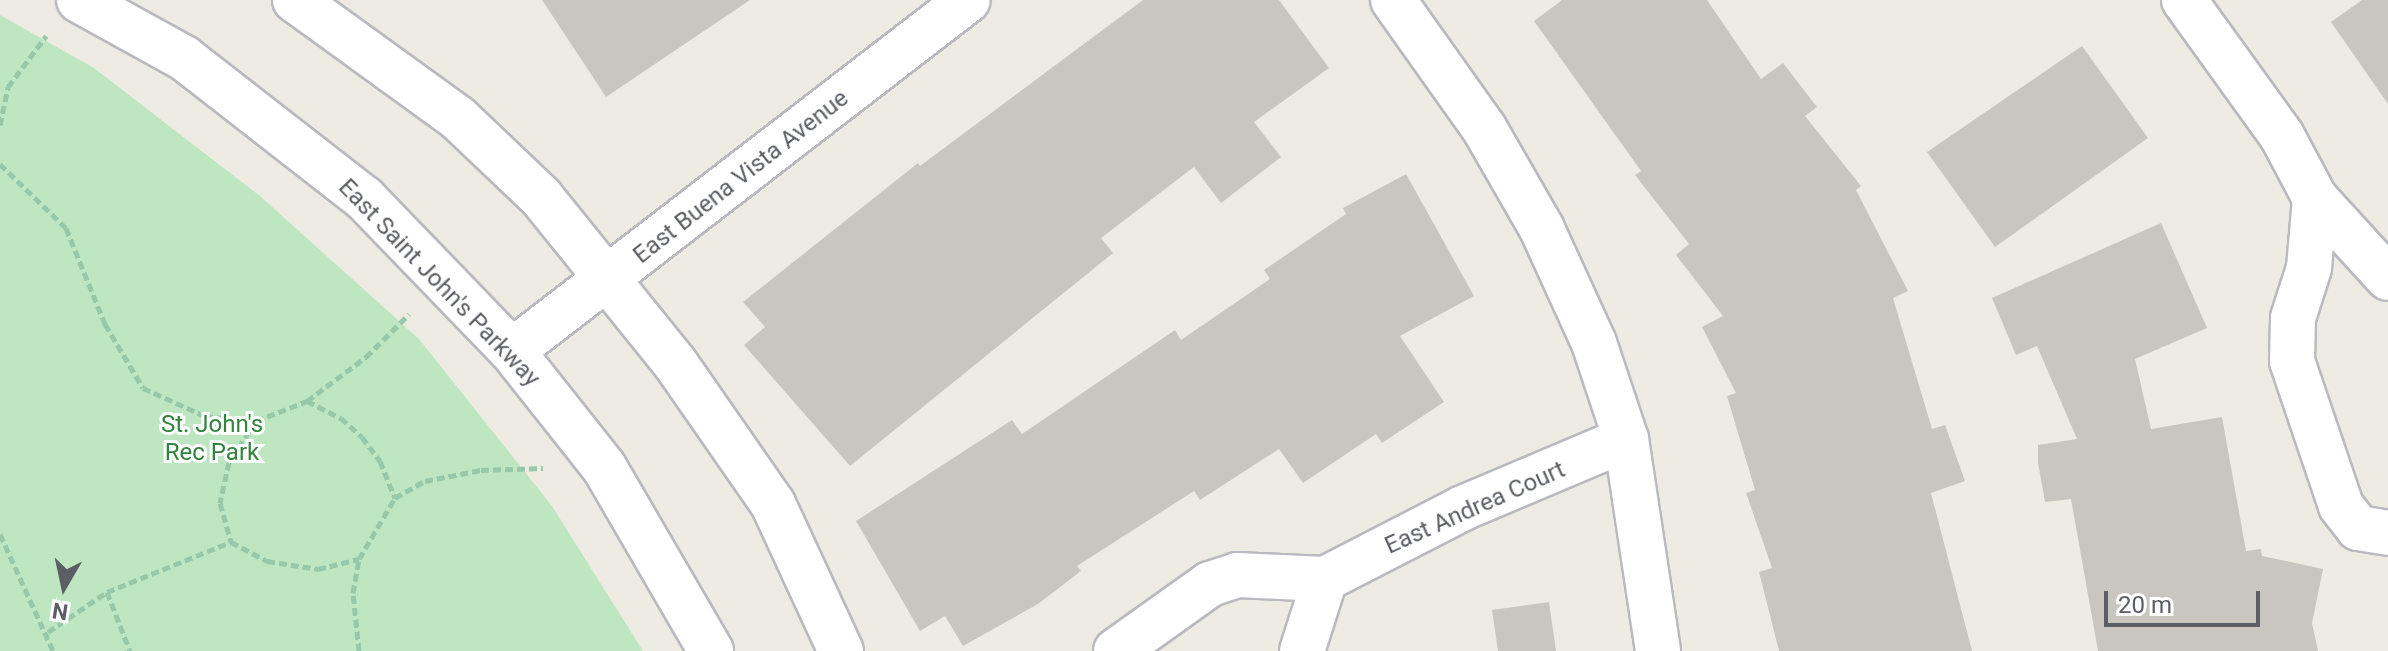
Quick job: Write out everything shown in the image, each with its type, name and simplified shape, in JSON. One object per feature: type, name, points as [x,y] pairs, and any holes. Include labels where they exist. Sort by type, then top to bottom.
[{"type":"street","points":[[295,0],[458,118],[541,197],[675,363],[773,504],[841,651]]},
{"type":"street","name":"East Buena Vista Avenue","points":[[512,351],[609,280],[968,0]]},
{"type":"street","points":[[1393,0],[1484,128],[1542,229],[1594,343],[1626,439],[1658,651]]},
{"type":"street","points":[[2184,0],[2282,136],[2315,198],[2388,278]]},
{"type":"street","name":"East Saint John's Parkway","points":[[67,12],[184,58],[364,198],[512,351],[604,467],[711,651]]},
{"type":"street","points":[[2315,198],[2309,268],[2293,318],[2292,361],[2341,506],[2358,528],[2388,533]]},
{"type":"street","name":"East Andrea Court","points":[[1116,651],[1210,584],[1237,575],[1325,579],[1463,508],[1626,439]]},
{"type":"street","points":[[1302,651],[1325,579]]},
{"type":"path","points":[[0,125],[8,87],[67,12]]},
{"type":"path","points":[[0,164],[66,228],[105,324],[143,388],[205,416],[256,421],[307,401],[366,357],[444,281]]},
{"type":"path","points":[[307,401],[341,418],[362,437],[380,461],[395,498]]},
{"type":"path","points":[[256,421],[229,462],[220,503],[231,542],[267,561],[318,569],[359,559]]},
{"type":"path","points":[[359,651],[353,593],[359,559],[395,498],[425,481],[481,470],[604,467]]},
{"type":"path","points":[[0,534],[48,632],[53,651]]},
{"type":"path","points":[[48,632],[107,592],[231,542]]},
{"type":"path","points":[[107,592],[130,651]]},
{"type":"green space","name":"St. John's Rec Park","points":[[0,15],[94,68],[260,196],[419,339],[552,506],[643,651],[0,651]]},
{"type":"building","points":[[542,0],[750,0],[606,97]]},
{"type":"building","points":[[1143,0],[1279,0],[1329,68],[1254,122],[1281,157],[1221,203],[1194,167],[1101,238],[1113,253],[850,466],[744,345],[765,327],[743,302],[918,163],[920,166]]},
{"type":"building","points":[[1562,0],[1707,0],[1761,79],[1783,63],[1817,107],[1805,116],[1861,186],[1856,190],[1908,291],[1893,298],[1932,429],[1945,425],[1965,481],[1931,493],[1972,651],[1779,651],[1759,572],[1772,568],[1746,493],[1755,490],[1727,396],[1736,393],[1702,327],[1723,316],[1676,255],[1689,244],[1635,175],[1641,171],[1534,21]]},
{"type":"building","points":[[2362,0],[2388,0],[2388,104],[2331,22]]},
{"type":"building","points":[[2082,46],[2148,138],[1995,247],[1927,152]]},
{"type":"building","points":[[1406,174],[1474,296],[1400,336],[1444,402],[1382,443],[1376,434],[1303,483],[1279,449],[1200,500],[1194,491],[1077,566],[1081,571],[1038,604],[963,646],[945,616],[920,631],[856,521],[1012,420],[1022,434],[1175,330],[1181,340],[1270,279],[1264,270],[1346,214],[1343,208]]},
{"type":"building","points":[[2161,223],[2207,328],[2135,359],[2151,429],[2222,417],[2246,551],[2261,549],[2262,556],[2323,569],[2312,623],[2318,651],[2098,651],[2071,499],[2045,502],[2038,463],[2038,445],[2077,439],[2037,346],[2016,355],[1992,298]]},
{"type":"building","points":[[1549,602],[1556,651],[1498,651],[1492,610]]}]
